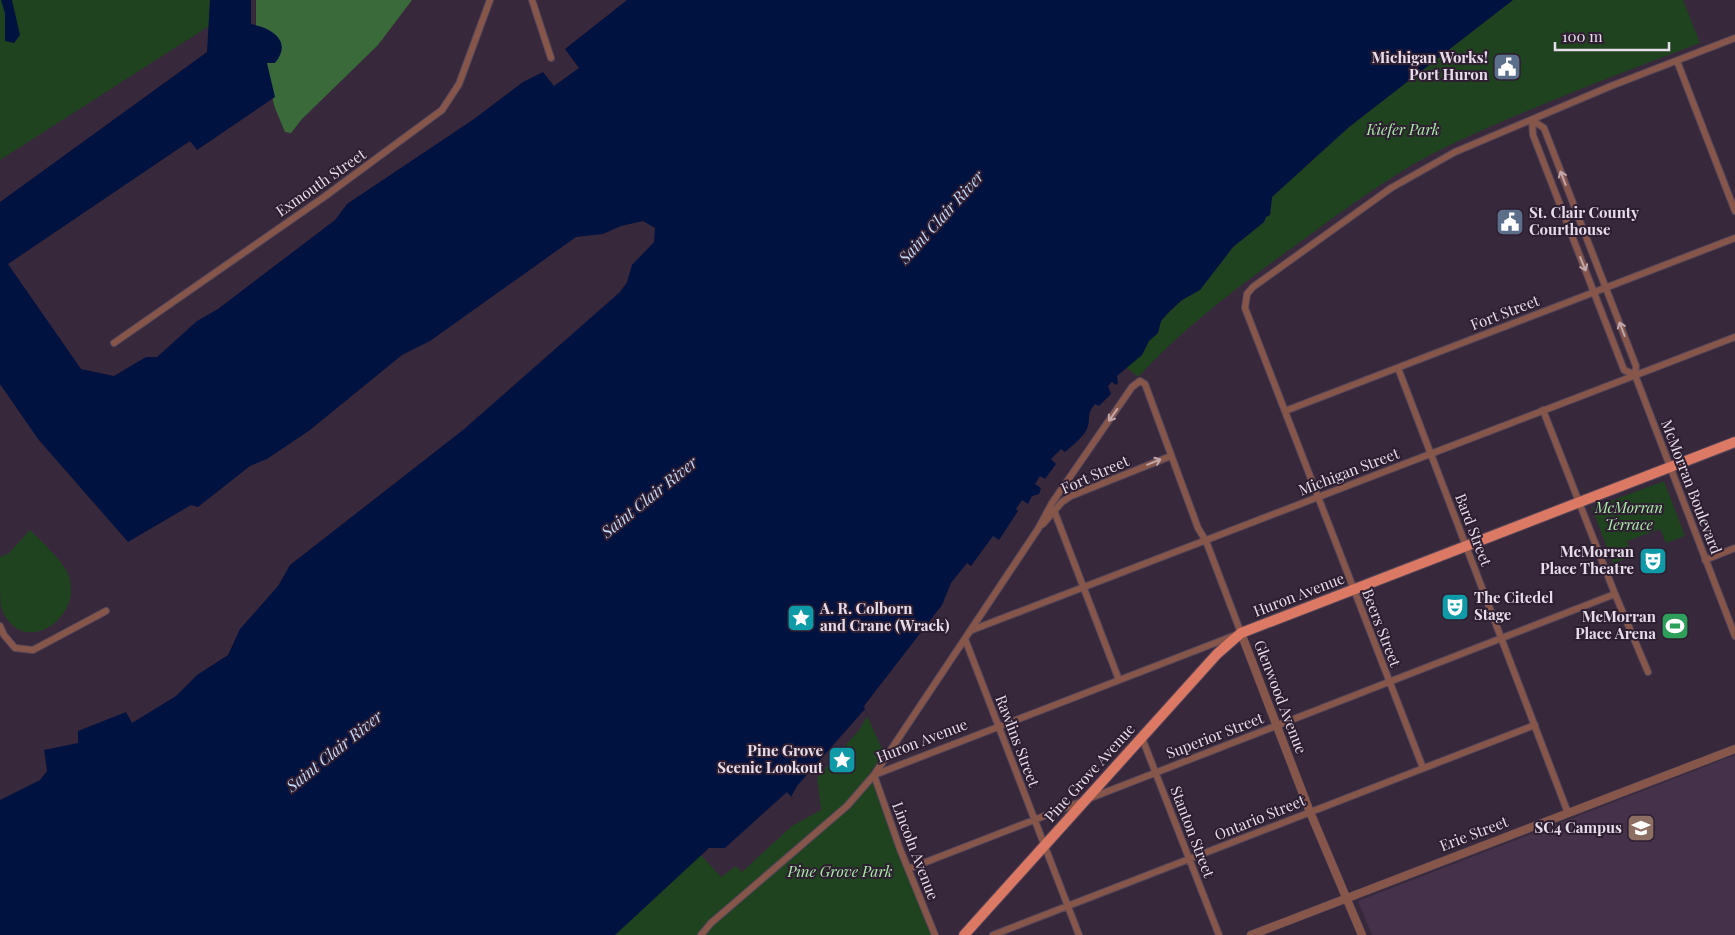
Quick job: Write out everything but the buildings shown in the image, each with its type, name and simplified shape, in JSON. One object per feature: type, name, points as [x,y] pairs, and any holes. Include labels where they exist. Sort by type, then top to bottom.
[{"type":"main road","name":"Huron Avenue","points":[[1241,634],[1735,442]]},
{"type":"main road","name":"Pine Grove Avenue","points":[[964,935],[1218,654],[1241,634]]},
{"type":"street","name":"Exmouth Street","points":[[114,344],[324,197],[442,110],[459,84],[490,0]]},
{"type":"street","points":[[532,0],[551,58]]},
{"type":"street","points":[[1532,120],[1735,38]]},
{"type":"street","points":[[1677,61],[1735,211]]},
{"type":"street","name":"McMorran Boulevard","points":[[1532,120],[1544,128],[1607,288],[1636,366],[1635,375],[1735,636]]},
{"type":"street","name":"McMorran Boulevard","points":[[1532,120],[1533,135],[1624,370],[1635,375]]},
{"type":"street","name":"Beers Street","points":[[1423,768],[1285,412],[1246,308],[1246,299],[1253,287],[1392,188],[1455,152],[1532,120]]},
{"type":"street","name":"Fort Street","points":[[1285,412],[1735,238]]},
{"type":"street","name":"Michigan Street","points":[[972,630],[1083,589],[1735,337]]},
{"type":"street","name":"Bard Street","points":[[1398,368],[1568,813]]},
{"type":"street","name":"Glenwood Avenue","points":[[1038,529],[1052,503],[1132,387],[1140,381],[1145,384],[1198,528],[1206,541],[1310,812],[1362,935]]},
{"type":"street","points":[[1543,410],[1615,594],[1648,672]]},
{"type":"street","name":"Fort Street","points":[[1038,529],[1055,513],[1062,502],[1071,496],[1171,456]]},
{"type":"street","points":[[1055,513],[1119,680]]},
{"type":"street","points":[[701,935],[711,924],[847,806],[874,775],[1038,529]]},
{"type":"street","points":[[1705,560],[1735,548]]},
{"type":"street","name":"Superior Street","points":[[908,869],[1034,818],[1615,594]]},
{"type":"street","points":[[0,626],[4,635],[15,648],[33,650],[106,611]]},
{"type":"street","name":"Huron Avenue","points":[[874,775],[1241,634]]},
{"type":"street","name":"Rawlins Street","points":[[965,639],[1079,935]]},
{"type":"street","name":"Ontario Street","points":[[993,935],[1535,725]]},
{"type":"street","name":"Stanton Street","points":[[1142,738],[1219,935]]},
{"type":"street","name":"Erie Street","points":[[1251,935],[1735,749]]},
{"type":"street","name":"Lincoln Avenue","points":[[874,775],[908,869],[935,935]]},
{"type":"shaded area","name":"SC4 Campus","points":[[1735,755],[1735,935],[1372,935],[1358,901]]},
{"type":"green space","points":[[0,0],[210,0],[209,26],[0,160]]},
{"type":"green space","points":[[256,0],[412,0],[378,45],[302,119],[291,133],[285,132],[275,108],[256,38]]},
{"type":"green space","name":"Kiefer Park","points":[[1513,0],[1683,0],[1700,43],[1574,92],[1431,154],[1359,200],[1240,286],[1177,338],[1138,377],[1126,367],[1142,355],[1149,341],[1158,333],[1161,321],[1169,312],[1182,300],[1200,290],[1233,247],[1264,222],[1266,217],[1270,215],[1272,197],[1349,127]]},
{"type":"green space","name":"McMorran Terrace","points":[[1664,481],[1685,536],[1666,543],[1660,529],[1627,541],[1632,556],[1613,564],[1592,508]]},
{"type":"green space","points":[[30,530],[61,563],[68,574],[71,590],[68,605],[60,618],[48,627],[35,632],[22,631],[10,623],[1,607],[0,557],[9,553]]},
{"type":"green space","name":"Pine Grove Park","points":[[867,716],[884,753],[870,773],[931,935],[615,935],[701,855],[721,877],[736,866],[742,872],[792,826],[821,810],[817,775]]},
{"type":"water","points":[[1,0],[12,0],[20,35],[14,43],[5,41],[5,13]]},
{"type":"water","name":"Saint Clair River","points":[[210,0],[251,0],[251,24],[273,32],[278,37],[282,48],[280,55],[275,63],[267,63],[275,97],[197,150],[190,141],[8,264],[81,369],[114,376],[146,357],[157,357],[197,321],[218,309],[335,220],[347,204],[474,119],[523,82],[543,72],[554,86],[579,68],[565,49],[627,0],[1513,0],[1349,127],[1272,197],[1270,215],[1266,217],[1264,222],[1233,247],[1200,290],[1182,300],[1169,312],[1161,321],[1158,333],[1149,341],[1142,355],[1117,376],[1118,383],[1116,385],[1112,382],[1108,386],[1111,394],[1099,406],[1095,404],[1092,408],[1089,415],[1089,424],[1084,434],[1065,452],[1061,449],[1051,459],[1056,464],[1045,479],[1040,476],[1035,484],[1041,488],[1039,494],[1032,496],[1028,504],[1022,500],[1016,509],[1018,511],[999,540],[993,536],[971,566],[967,563],[951,583],[942,605],[864,706],[867,716],[858,728],[793,799],[787,792],[725,848],[709,848],[615,935],[0,935],[0,800],[40,780],[47,771],[44,750],[78,743],[78,731],[126,712],[132,723],[176,696],[197,675],[228,655],[240,629],[278,586],[290,565],[463,430],[620,292],[627,282],[632,265],[654,242],[655,228],[643,221],[621,226],[603,234],[576,237],[430,341],[402,355],[310,430],[267,459],[250,466],[198,507],[191,505],[128,542],[38,439],[0,384],[0,202],[207,52]]},
{"type":"pier","points":[[865,709],[867,716],[860,729],[814,781],[793,799],[791,797],[797,786]]},
{"type":"place","name":"Michigan Works! Port Huron","points":[[1507,67]]},
{"type":"place","name":"St. Clair County Courthouse","points":[[1510,222]]},
{"type":"place","name":"McMorran Place Theatre","points":[[1653,561]]},
{"type":"place","name":"The Citedel Stage","points":[[1455,607]]},
{"type":"place","name":"A. R. Colborn and Crane (Wrack)","points":[[801,618]]},
{"type":"place","name":"McMorran Place Arena","points":[[1675,626]]},
{"type":"place","name":"Pine Grove Scenic Lookout","points":[[842,760]]},
{"type":"place","name":"SC4 Campus","points":[[1641,828]]}]
